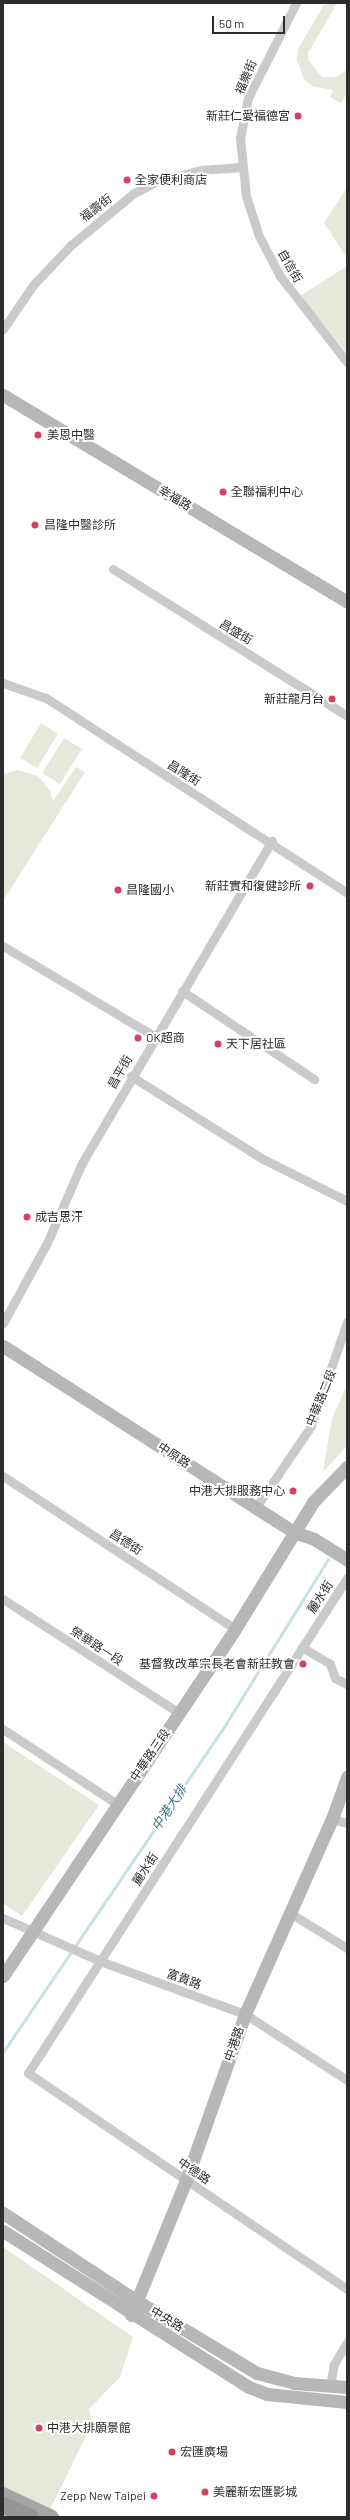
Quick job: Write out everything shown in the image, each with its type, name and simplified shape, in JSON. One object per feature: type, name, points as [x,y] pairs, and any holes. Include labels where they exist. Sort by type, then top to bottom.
[{"type":"highway","points":[[3,2505],[30,2517]]},
{"type":"highway","points":[[3,2510],[18,2517]]},
{"type":"main road","points":[[3,2494],[52,2517]]},
{"type":"street","name":"福樂街","points":[[242,167],[240,138],[248,98],[296,3]]},
{"type":"street","name":"福壽街","points":[[3,329],[33,285],[71,245],[134,193],[158,182],[202,170],[242,167]]},
{"type":"street","name":"自信街","points":[[242,167],[246,196],[259,236],[280,276],[347,362]]},
{"type":"street","name":"幸福路","points":[[3,395],[347,602]]},
{"type":"street","name":"昌盛街","points":[[112,569],[347,716]]},
{"type":"street","name":"昌隆街","points":[[3,683],[46,698],[272,841],[347,893]]},
{"type":"street","name":"昌平街","points":[[3,1323],[46,1243],[82,1163],[154,1036],[272,841]]},
{"type":"street","points":[[3,946],[154,1036]]},
{"type":"street","points":[[182,991],[314,1078]]},
{"type":"street","points":[[132,1076],[263,1159],[347,1201]]},
{"type":"street","name":"中華路二段","points":[[256,1507],[311,1426],[347,1322]]},
{"type":"street","name":"中原路","points":[[3,1346],[294,1532],[314,1539],[347,1560]]},
{"type":"street","points":[[294,1532],[313,1502],[347,1468]]},
{"type":"street","name":"昌德街","points":[[3,1476],[235,1629]]},
{"type":"street","name":"中華路三段","points":[[3,1976],[235,1629],[294,1532]]},
{"type":"street","name":"麗水街","points":[[28,2073],[347,1578]]},
{"type":"street","name":"榮華路一段","points":[[3,1599],[179,1713]]},
{"type":"street","points":[[302,1647],[330,1664],[335,1678],[347,1684]]},
{"type":"street","points":[[3,1729],[117,1804]]},
{"type":"street","name":"中港路","points":[[131,2315],[186,2180],[245,2014],[332,1819],[347,1777]]},
{"type":"street","points":[[332,1819],[347,1823]]},
{"type":"street","points":[[290,1913],[347,1948]]},
{"type":"street","name":"富貴路","points":[[3,1918],[100,1961],[245,2014],[347,2080]]},
{"type":"street","name":"中德路","points":[[28,2073],[347,2289]]},
{"type":"street","name":"中央路","points":[[3,2213],[137,2301],[257,2373],[294,2383],[347,2387]]},
{"type":"street","name":"中央路","points":[[3,2231],[224,2374],[267,2394],[347,2402]]},
{"type":"street","points":[[330,2386],[334,2364],[347,2342]]},
{"type":"shaded area","points":[[325,3],[337,3],[308,53],[309,61],[322,77],[336,77],[347,70],[347,93],[341,103],[330,97],[333,90],[312,86],[304,79],[297,60],[298,49]]},
{"type":"shaded area","points":[[347,188],[347,258],[324,223]]},
{"type":"shaded area","points":[[347,266],[347,353],[300,296]]},
{"type":"shaded area","points":[[41,723],[58,734],[37,768],[20,758]]},
{"type":"shaded area","points":[[64,738],[82,749],[60,784],[42,773]]},
{"type":"shaded area","points":[[76,767],[85,772],[3,901],[3,774],[18,770],[38,776],[50,790],[53,801]]},
{"type":"shaded area","points":[[347,1385],[347,1446],[323,1472],[332,1419]]},
{"type":"shaded area","points":[[3,1742],[99,1805],[22,1916],[3,1903]]},
{"type":"shaded area","points":[[3,2247],[133,2337],[120,2377],[89,2409],[92,2424],[50,2509],[3,2488]]},
{"type":"waterway","name":"中港大排","points":[[3,2052],[222,1730],[328,1559]]},
{"type":"place","name":"新莊仁愛福德宮","points":[[298,116]]},
{"type":"place","name":"全家便利商店","points":[[127,180]]},
{"type":"place","name":"美恩中醫","points":[[38,435]]},
{"type":"place","name":"全聯福利中心","points":[[223,492]]},
{"type":"place","name":"昌隆中醫診所","points":[[35,525]]},
{"type":"place","name":"新莊龍月台","points":[[332,699]]},
{"type":"place","name":"新莊實和復健診所","points":[[310,886]]},
{"type":"place","name":"昌隆國小","points":[[118,890]]},
{"type":"place","name":"OK超商","points":[[138,1038]]},
{"type":"place","name":"天下居社區","points":[[218,1044]]},
{"type":"place","name":"成吉思汗","points":[[27,1217]]},
{"type":"place","name":"中港大排服務中心","points":[[293,1491]]},
{"type":"place","name":"基督教改革宗長老會新莊教會","points":[[303,1664]]},
{"type":"place","name":"中港大排願景館","points":[[39,2428]]},
{"type":"place","name":"宏匯廣場","points":[[172,2452]]},
{"type":"place","name":"美麗新宏匯影城","points":[[205,2492]]},
{"type":"place","name":"Zepp New Taipei","points":[[154,2496]]}]
